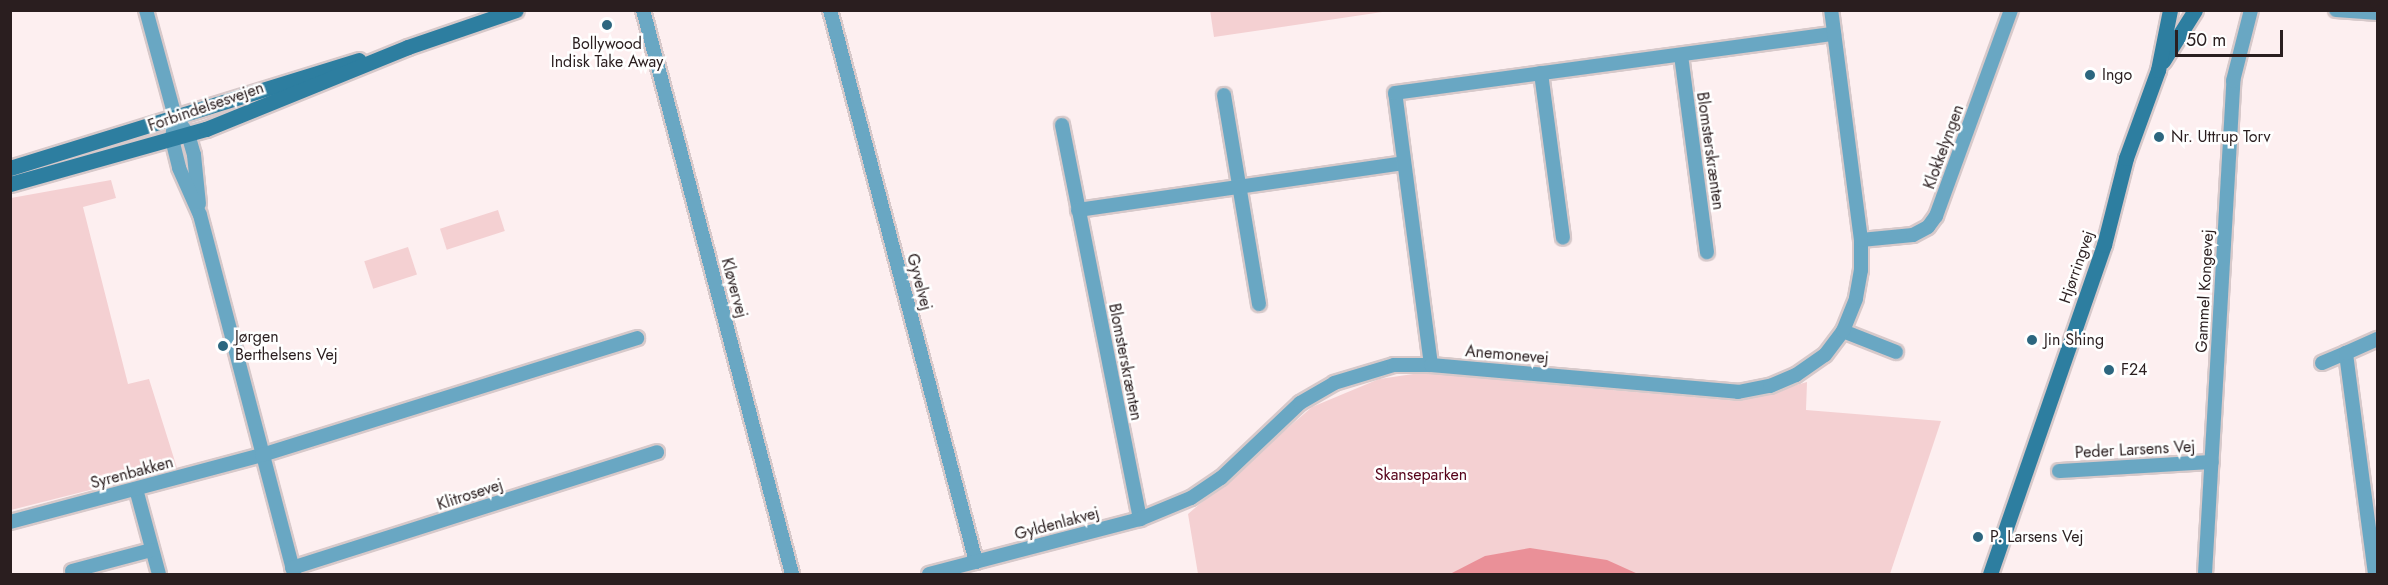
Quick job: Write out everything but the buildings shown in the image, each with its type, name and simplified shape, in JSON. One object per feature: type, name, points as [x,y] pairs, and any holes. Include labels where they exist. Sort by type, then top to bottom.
[{"type":"street","points":[[146,10],[175,117],[188,134],[196,164],[200,215]]},
{"type":"street","name":"Forbindelsesvejen","points":[[10,183],[188,134],[408,47],[516,10]]},
{"type":"street","name":"Kløvervej","points":[[644,10],[792,574]]},
{"type":"street","name":"Gyvelvej","points":[[830,10],[976,562]]},
{"type":"street","name":"Anemonevej","points":[[1191,498],[1221,478],[1300,403],[1334,383],[1394,365],[1431,365],[1738,392],[1770,386],[1796,375],[1825,355],[1843,331],[1856,298],[1861,240],[1831,10]]},
{"type":"street","name":"Klokkelyngen","points":[[1861,240],[1913,234],[1928,227],[1936,216],[2010,10]]},
{"type":"street","name":"Hjørringvej","points":[[1990,574],[2104,245],[2126,158],[2158,70],[2170,10]]},
{"type":"street","name":"Hjørringvej","points":[[2158,70],[2195,10]]},
{"type":"street","name":"Gammel Kongevej","points":[[2205,574],[2233,81],[2251,10]]},
{"type":"street","points":[[2343,11],[2378,14]]},
{"type":"street","points":[[1431,365],[1395,93],[1833,34]]},
{"type":"street","name":"Forbindelsesvejen","points":[[10,168],[331,66],[408,47]]},
{"type":"street","name":"Blomsterskrænten","points":[[1681,55],[1707,252]]},
{"type":"street","points":[[1541,73],[1563,238]]},
{"type":"street","points":[[1224,95],[1260,304]]},
{"type":"street","points":[[175,117],[172,139],[179,168],[200,215],[293,571]]},
{"type":"street","name":"Blomsterskrænten","points":[[1062,125],[1140,519]]},
{"type":"street","points":[[1078,210],[1404,163]]},
{"type":"street","points":[[1843,331],[1896,352]]},
{"type":"street","points":[[262,455],[637,339]]},
{"type":"street","points":[[2322,363],[2378,339]]},
{"type":"street","points":[[2346,353],[2375,574]]},
{"type":"street","name":"Klitrosevej","points":[[293,571],[657,452]]},
{"type":"street","name":"Syrenbakken","points":[[10,522],[262,455]]},
{"type":"street","name":"Peder Larsens Vej","points":[[2060,471],[2212,462]]},
{"type":"street","points":[[136,489],[159,574]]},
{"type":"street","name":"Gyldenlakvej","points":[[929,574],[1140,519],[1191,498]]},
{"type":"street","points":[[72,571],[151,550]]},
{"type":"green space","points":[[1210,10],[1389,10],[1389,11],[1214,37]]},
{"type":"green space","points":[[111,180],[116,198],[83,207],[128,384],[149,379],[177,468],[11,510],[11,198]]},
{"type":"green space","points":[[498,210],[505,231],[447,250],[440,229]]},
{"type":"green space","points":[[408,247],[417,275],[373,289],[364,261]]},
{"type":"green space","name":"Skanseparken","points":[[1420,373],[1738,401],[1807,382],[1806,410],[1941,421],[1890,574],[1198,574],[1188,514],[1312,407],[1379,379]]},
{"type":"shaded area","points":[[1530,548],[1607,560],[1638,574],[1450,574],[1485,556]]},
{"type":"place","name":"Bollywood Indisk Take Away","points":[[607,25]]},
{"type":"place","name":"Ingo","points":[[2090,75]]},
{"type":"place","name":"Nr. Uttrup Torv","points":[[2159,137]]},
{"type":"place","name":"Jin Shing","points":[[2032,340]]},
{"type":"place","name":"Jørgen Berthelsens Vej","points":[[223,346]]},
{"type":"place","name":"F24","points":[[2109,370]]},
{"type":"place","name":"P. Larsens Vej","points":[[1978,537]]}]
